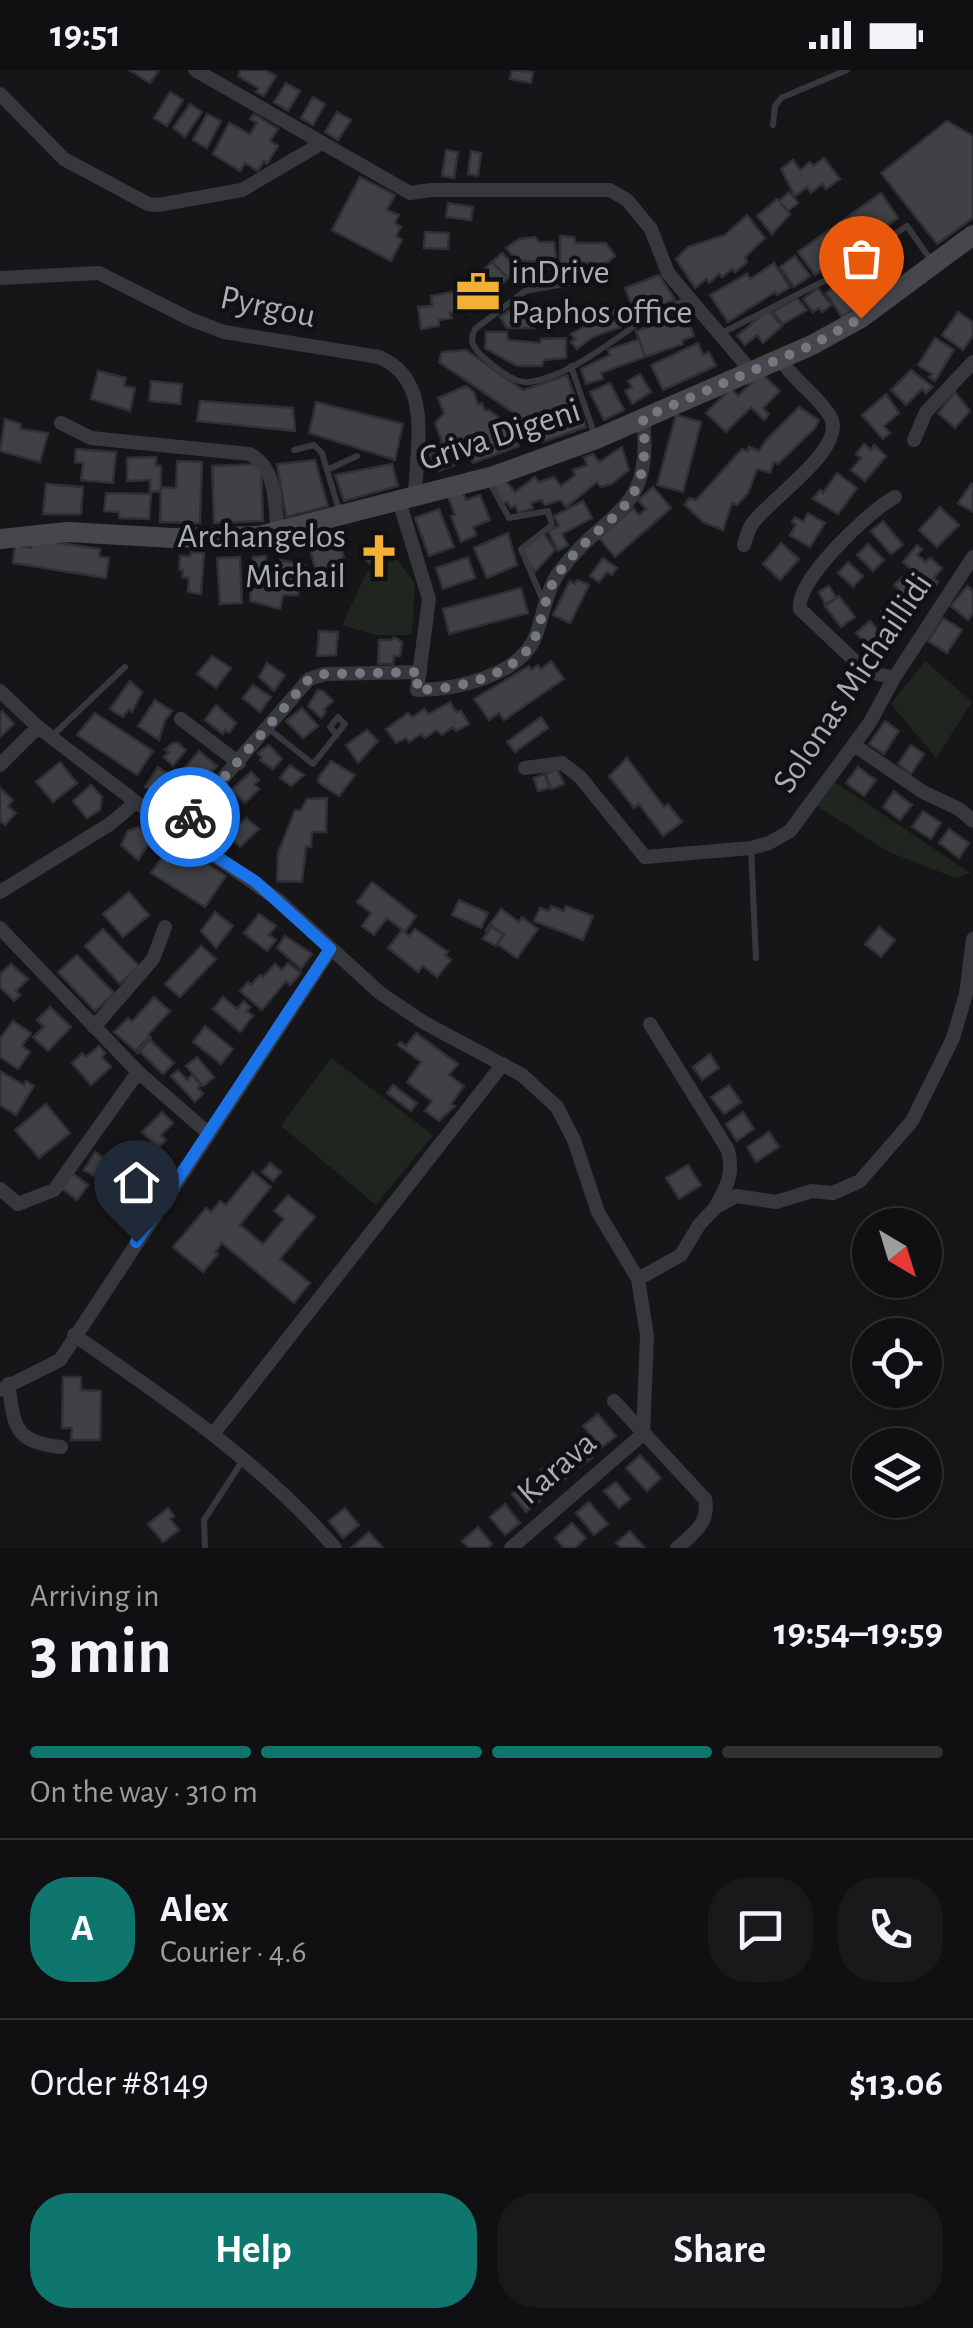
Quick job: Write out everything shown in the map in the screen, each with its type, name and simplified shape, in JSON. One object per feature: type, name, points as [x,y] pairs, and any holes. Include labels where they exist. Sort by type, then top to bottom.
[{"type":"main road","name":"Griva Digeni","points":[[0,540],[47,532],[220,538],[278,532],[487,477],[596,439],[852,324],[973,235]]},
{"type":"street","points":[[195,70],[410,193],[610,190],[627,200],[651,229],[668,273],[752,371]]},
{"type":"street","points":[[0,94],[64,160],[148,204],[242,190],[322,143]]},
{"type":"street","name":"Pyrgou","points":[[0,278],[99,272],[208,328],[379,357],[403,371],[415,393],[407,499],[429,599],[416,690],[458,688],[511,663],[535,638],[545,605]]},
{"type":"street","points":[[744,545],[752,524],[825,450],[833,431],[829,414],[792,378],[780,358]]},
{"type":"street","points":[[914,440],[926,412],[973,362]]},
{"type":"street","points":[[545,605],[562,568],[626,504],[640,484],[646,452],[643,418]]},
{"type":"street","points":[[62,423],[92,438],[250,454],[270,474],[278,532]]},
{"type":"street","points":[[894,678],[858,664],[800,609],[798,602],[805,587],[863,520],[895,497]]},
{"type":"street","name":"Solonas Michaillidi","points":[[525,768],[562,763],[580,776],[645,857],[769,844],[790,831],[854,745],[973,556]]},
{"type":"street","points":[[177,831],[302,685],[317,676],[420,672]]},
{"type":"street","points":[[0,691],[38,727],[136,802],[256,882],[400,1008],[503,1064],[542,1090],[567,1122],[598,1212],[638,1278],[647,1336],[643,1434]]},
{"type":"street","points":[[181,719],[239,763]]},
{"type":"street","points":[[0,765],[38,727]]},
{"type":"street","points":[[854,745],[923,792],[960,809],[973,821]]},
{"type":"street","points":[[0,892],[110,824],[136,802]]},
{"type":"street","points":[[94,1027],[153,959],[165,927]]},
{"type":"street","points":[[0,928],[138,1072],[208,1133]]},
{"type":"street","points":[[716,1207],[736,1196],[776,1202],[812,1191],[832,1193],[860,1181],[912,1121],[953,1038],[966,994],[973,939]]},
{"type":"street","points":[[61,1447],[45,1446],[27,1438],[12,1422],[4,1387],[60,1360],[330,949]]},
{"type":"street","points":[[638,1278],[681,1255],[687,1240],[716,1207],[732,1167],[728,1150],[650,1024]]},
{"type":"street","points":[[214,1432],[503,1064]]},
{"type":"street","points":[[0,1189],[18,1204],[54,1190],[138,1072]]},
{"type":"street","points":[[74,1334],[214,1432],[335,1548]]},
{"type":"street","points":[[614,1401],[704,1500],[707,1510],[702,1526],[677,1548]]},
{"type":"street","name":"Karava","points":[[511,1548],[643,1434]]},
{"type":"lane","points":[[773,125],[774,106],[781,98],[847,70]]},
{"type":"lane","points":[[718,335],[826,280],[907,226],[933,264]]},
{"type":"lane","points":[[576,282],[526,291],[475,329],[472,344],[484,358],[516,380],[529,382],[572,366],[642,321],[689,299]]},
{"type":"lane","points":[[572,366],[596,439]]},
{"type":"lane","points":[[294,450],[314,446],[322,453],[340,516]]},
{"type":"lane","points":[[327,470],[358,456]]},
{"type":"lane","points":[[487,477],[509,518],[548,511],[552,525],[521,549],[545,605]]},
{"type":"lane","points":[[51,737],[124,667]]},
{"type":"lane","points":[[268,728],[313,764],[336,735]]},
{"type":"lane","points":[[750,848],[756,958]]},
{"type":"lane","points":[[205,1548],[204,1520],[243,1459]]},
{"type":"shaded area","points":[[397,559],[415,584],[412,635],[375,635],[342,625],[367,572]]},
{"type":"shaded area","points":[[925,661],[972,702],[936,758],[891,704]]},
{"type":"shaded area","points":[[835,782],[970,873],[955,878],[887,851],[817,806]]},
{"type":"shaded area","points":[[331,1058],[433,1135],[376,1205],[281,1126]]},
{"type":"building","points":[[129,70],[159,70],[150,83]]},
{"type":"building","points":[[241,70],[265,70],[276,76],[264,96],[238,76]]},
{"type":"building","points":[[512,70],[533,72],[531,83],[510,79]]},
{"type":"building","points":[[286,83],[300,91],[288,111],[274,102]]},
{"type":"building","points":[[170,92],[183,100],[167,126],[154,118]]},
{"type":"building","points":[[313,97],[325,104],[313,125],[301,118]]},
{"type":"building","points":[[190,104],[202,112],[185,137],[173,128]]},
{"type":"building","points":[[337,112],[351,120],[338,140],[325,132]]},
{"type":"building","points":[[207,114],[221,121],[207,148],[193,140]]},
{"type":"building","points":[[254,114],[278,129],[270,141],[278,146],[258,171],[245,163],[240,171],[213,154],[229,123],[250,134],[257,123],[250,119]]},
{"type":"building","points":[[947,121],[973,136],[973,218],[937,244],[881,173]]},
{"type":"building","points":[[446,150],[458,152],[454,178],[442,176]]},
{"type":"building","points":[[471,151],[481,153],[478,176],[468,174]]},
{"type":"building","points":[[824,158],[840,179],[826,189],[822,184],[811,193],[807,187],[795,196],[781,169],[793,160],[800,170]]},
{"type":"building","points":[[360,177],[395,195],[387,210],[399,215],[395,223],[401,227],[396,236],[402,240],[391,261],[332,230]]},
{"type":"building","points":[[789,192],[798,203],[788,211],[779,201]]},
{"type":"building","points":[[881,193],[898,218],[815,275],[798,252]]},
{"type":"building","points":[[777,199],[790,214],[772,234],[757,216]]},
{"type":"building","points":[[448,203],[473,207],[471,220],[446,217]]},
{"type":"building","points":[[747,215],[765,238],[735,272],[732,269],[722,277],[719,274],[709,283],[706,279],[695,288],[676,259],[688,247],[725,235]]},
{"type":"building","points":[[425,232],[449,233],[448,249],[424,248]]},
{"type":"building","points":[[560,236],[574,237],[576,243],[606,243],[615,256],[603,266],[575,263],[576,267],[560,268]]},
{"type":"building","points":[[535,237],[539,242],[554,242],[557,268],[548,268],[548,263],[517,260],[506,248],[519,239]]},
{"type":"building","points":[[502,253],[522,273],[518,277],[513,273],[508,278],[492,262]]},
{"type":"building","points":[[795,256],[810,276],[794,287],[780,267]]},
{"type":"building","points":[[492,262],[508,278],[499,287],[482,271]]},
{"type":"building","points":[[774,263],[790,287],[777,295],[775,292],[728,322],[710,295],[747,274],[750,279]]},
{"type":"building","points":[[482,271],[499,287],[491,296],[473,280]]},
{"type":"building","points":[[851,273],[871,297],[842,317],[826,293]]},
{"type":"building","points":[[659,275],[675,300],[636,315],[625,288]]},
{"type":"building","name":"inDrive Paphos office","points":[[473,280],[491,296],[482,306],[465,288]]},
{"type":"building","points":[[818,288],[831,305],[822,312],[819,308],[813,312],[803,299]]},
{"type":"building","points":[[457,291],[459,298],[470,297],[479,307],[471,313],[467,309],[450,313],[452,318],[439,320],[439,326],[421,329],[418,307],[432,306],[431,296]]},
{"type":"building","points":[[797,298],[807,310],[783,324],[773,312]]},
{"type":"building","points":[[518,304],[523,311],[534,313],[534,328],[507,328],[500,317]]},
{"type":"building","points":[[684,308],[694,336],[682,340],[683,344],[645,357],[636,331],[674,318],[672,313]]},
{"type":"building","points":[[616,309],[629,318],[621,327],[593,337],[577,349],[571,334]]},
{"type":"building","points":[[768,310],[782,326],[763,343],[757,335],[745,345],[737,336]]},
{"type":"building","points":[[958,312],[973,322],[973,336],[963,350],[942,335]]},
{"type":"building","points":[[486,332],[507,332],[508,340],[540,343],[541,339],[566,338],[566,358],[544,360],[542,366],[517,366],[485,348]]},
{"type":"building","points":[[935,338],[954,350],[935,381],[929,377],[932,374],[918,365]]},
{"type":"building","points":[[639,339],[645,357],[601,373],[603,379],[586,384],[581,369],[610,355],[608,350]]},
{"type":"building","points":[[698,343],[703,355],[709,352],[716,366],[663,390],[651,365]]},
{"type":"building","points":[[466,350],[523,390],[567,375],[586,427],[537,444],[530,424],[439,362],[442,352]]},
{"type":"building","points":[[911,370],[933,387],[926,393],[922,389],[906,405],[891,390]]},
{"type":"building","points":[[98,371],[126,378],[124,386],[135,388],[130,411],[91,399]]},
{"type":"building","points":[[761,373],[780,391],[763,408],[769,414],[764,420],[751,407],[726,432],[706,413],[731,388],[738,396]]},
{"type":"building","points":[[640,374],[651,392],[632,404],[625,391],[632,387],[628,381]]},
{"type":"building","points":[[151,381],[182,384],[180,404],[149,401]]},
{"type":"building","points":[[610,383],[624,410],[604,420],[590,392]]},
{"type":"building","points":[[466,386],[474,392],[478,405],[482,403],[485,411],[512,428],[519,446],[473,463],[468,451],[454,459],[456,464],[439,471],[430,455],[442,442],[435,423],[444,413],[438,398]]},
{"type":"building","points":[[955,392],[970,411],[955,428],[938,413]]},
{"type":"building","points":[[886,394],[899,413],[884,426],[890,433],[883,439],[862,415]]},
{"type":"building","points":[[200,401],[293,408],[295,431],[197,421]]},
{"type":"building","points":[[316,402],[403,424],[395,460],[309,433]]},
{"type":"building","points":[[799,407],[819,420],[815,428],[778,464],[774,462],[770,473],[757,469],[748,493],[737,505],[732,503],[723,530],[703,522],[685,505],[689,498],[696,500],[742,449],[759,451]]},
{"type":"building","points":[[676,415],[701,422],[683,492],[657,485]]},
{"type":"building","points":[[5,419],[21,424],[20,429],[48,433],[40,462],[0,451]]},
{"type":"building","points":[[864,444],[871,450],[874,445],[886,456],[865,481],[851,470],[861,458],[856,454]]},
{"type":"building","points":[[622,447],[629,470],[611,484],[601,487],[597,482],[566,507],[560,500],[545,505],[541,500],[531,503],[533,508],[518,513],[516,506],[500,504],[495,486],[504,479],[515,492],[535,477],[539,482],[554,477],[561,486],[575,475],[573,470],[587,465],[584,457],[593,454],[599,462]]},
{"type":"building","points":[[76,449],[116,452],[113,483],[81,480],[83,463],[75,462]]},
{"type":"building","points":[[156,457],[156,466],[161,466],[161,491],[150,492],[150,480],[127,481],[127,458]]},
{"type":"building","points":[[315,460],[328,506],[286,517],[277,464]]},
{"type":"building","points":[[177,461],[202,462],[200,523],[160,522],[161,487],[176,488]]},
{"type":"building","points":[[261,464],[263,521],[214,523],[212,466]]},
{"type":"building","points":[[392,464],[398,486],[344,501],[335,475]]},
{"type":"building","points":[[837,473],[857,488],[838,514],[813,499],[820,490],[823,493]]},
{"type":"building","points":[[46,484],[83,487],[81,514],[43,514]]},
{"type":"building","points":[[973,485],[973,512],[958,503]]},
{"type":"building","points":[[653,487],[671,508],[615,557],[599,538],[633,508],[639,515],[646,509],[638,500]]},
{"type":"building","points":[[462,491],[466,500],[480,495],[490,520],[473,527],[476,535],[461,542],[448,497]]},
{"type":"building","points":[[106,493],[151,494],[149,519],[119,518],[119,512],[104,511]]},
{"type":"building","points":[[583,501],[592,518],[562,534],[568,545],[558,551],[548,531],[559,526],[554,516]]},
{"type":"building","points":[[940,507],[959,525],[937,547],[919,530]]},
{"type":"building","points":[[439,509],[454,547],[429,556],[415,518]]},
{"type":"building","points":[[808,513],[825,523],[810,547],[790,535],[796,525],[792,522],[795,517],[803,522]]},
{"type":"building","points":[[883,521],[903,545],[891,554],[871,531]]},
{"type":"building","points":[[543,532],[555,550],[535,572],[519,549]]},
{"type":"building","points":[[508,533],[517,565],[487,578],[474,548]]},
{"type":"building","points":[[337,535],[345,561],[316,570],[308,544]]},
{"type":"building","points":[[33,539],[100,549],[99,557],[109,558],[106,578],[13,563],[15,545],[31,548]]},
{"type":"building","points":[[781,543],[799,559],[780,580],[763,564]]},
{"type":"building","points":[[868,544],[884,560],[873,571],[857,555]]},
{"type":"building","name":"Archangelos Michail","points":[[387,545],[393,555],[372,566],[365,558]]},
{"type":"building","points":[[917,545],[922,549],[917,555],[926,562],[930,558],[942,568],[934,578],[938,582],[933,589],[903,562]]},
{"type":"building","points":[[191,552],[204,553],[201,594],[188,592],[189,578],[182,577],[183,570],[179,570],[180,556],[190,556]]},
{"type":"building","points":[[266,556],[266,567],[279,566],[280,560],[305,565],[298,595],[283,595],[280,609],[250,601],[253,557]]},
{"type":"building","points":[[240,557],[242,603],[220,604],[217,558]]},
{"type":"building","points":[[468,557],[475,578],[443,589],[436,568]]},
{"type":"building","points":[[603,558],[617,568],[599,582],[590,576]]},
{"type":"building","points":[[848,562],[863,576],[853,587],[838,573]]},
{"type":"building","points":[[904,576],[927,594],[914,606],[894,585]]},
{"type":"building","points":[[577,580],[589,585],[570,623],[553,615],[570,581],[575,584]]},
{"type":"building","points":[[829,586],[836,598],[825,604],[819,592]]},
{"type":"building","points":[[967,586],[973,591],[973,613],[968,620],[951,606]]},
{"type":"building","points":[[521,588],[528,613],[449,634],[443,609]]},
{"type":"building","points":[[839,596],[855,617],[841,627],[825,606]]},
{"type":"building","points":[[893,598],[911,614],[899,627],[881,611]]},
{"type":"building","points":[[943,618],[962,630],[947,653],[928,641]]},
{"type":"building","points":[[870,621],[889,643],[875,655],[856,633]]},
{"type":"building","points":[[319,631],[338,632],[336,655],[317,656]]},
{"type":"building","points":[[394,637],[402,642],[400,656],[394,656],[393,664],[378,664],[379,640]]},
{"type":"building","points":[[212,656],[231,668],[216,688],[197,674]]},
{"type":"building","points":[[551,661],[564,679],[504,720],[499,713],[489,720],[474,699],[529,666],[531,670],[538,665],[541,669]]},
{"type":"building","points":[[267,663],[285,675],[274,691],[259,677]]},
{"type":"building","points":[[130,681],[142,692],[132,712],[129,709],[123,717],[110,709]]},
{"type":"building","points":[[253,685],[271,697],[260,712],[243,698]]},
{"type":"building","points":[[318,690],[333,701],[321,718],[308,706]]},
{"type":"building","points":[[155,700],[172,711],[159,740],[138,726]]},
{"type":"building","points":[[450,702],[469,724],[456,731],[453,727],[442,735],[436,730],[425,738],[421,734],[409,742],[406,738],[396,743],[386,729],[408,713],[413,717],[424,709],[429,714]]},
{"type":"building","points":[[216,705],[236,723],[229,733],[225,730],[223,734],[205,720]]},
{"type":"building","points":[[302,708],[318,726],[303,738],[286,721]]},
{"type":"building","points":[[0,713],[14,724],[0,737]]},
{"type":"building","points":[[95,713],[153,751],[137,775],[77,735]]},
{"type":"building","points":[[541,717],[548,728],[515,752],[507,742]]},
{"type":"building","points":[[885,721],[899,731],[884,754],[869,744]]},
{"type":"building","points":[[367,730],[378,741],[358,763],[346,745]]},
{"type":"building","points":[[173,743],[186,750],[173,766],[164,757]]},
{"type":"building","points":[[269,745],[282,759],[273,769],[260,760],[258,753]]},
{"type":"building","points":[[911,745],[924,754],[911,774],[898,764]]},
{"type":"building","points":[[199,751],[217,766],[201,784],[183,770]]},
{"type":"building","points":[[627,758],[664,807],[668,804],[682,822],[663,836],[639,804],[634,808],[609,776]]},
{"type":"building","points":[[331,761],[355,775],[339,796],[319,783],[318,778]]},
{"type":"building","points":[[60,762],[77,783],[53,802],[36,782]]},
{"type":"building","points":[[290,765],[304,775],[291,786],[280,778]]},
{"type":"building","points":[[158,767],[191,789],[176,808],[145,787]]},
{"type":"building","points":[[858,767],[876,780],[864,796],[846,783]]},
{"type":"building","points":[[557,769],[564,784],[552,789],[545,774]]},
{"type":"building","points":[[251,772],[259,780],[254,784],[259,789],[245,803],[231,790]]},
{"type":"building","points":[[545,774],[549,788],[538,791],[534,778]]},
{"type":"building","points":[[91,785],[102,797],[100,810],[87,818],[73,801]]},
{"type":"building","points":[[0,788],[13,800],[8,806],[16,813],[5,825],[0,821]]},
{"type":"building","points":[[894,791],[912,805],[900,820],[883,807]]},
{"type":"building","points":[[327,798],[326,832],[312,832],[302,882],[277,881],[278,853],[295,810],[301,810],[307,799]]},
{"type":"building","points":[[224,799],[237,812],[231,817],[235,821],[222,834],[215,835],[202,823]]},
{"type":"building","points":[[923,811],[941,823],[931,839],[912,827]]},
{"type":"building","points":[[246,818],[259,829],[240,847],[228,835]]},
{"type":"building","points":[[138,827],[152,838],[138,860],[121,845],[128,831]]},
{"type":"building","points":[[949,829],[969,843],[959,858],[939,843]]},
{"type":"building","points":[[173,842],[226,876],[205,907],[151,873]]},
{"type":"building","points":[[372,882],[416,916],[405,932],[387,918],[374,935],[362,926],[371,913],[357,902]]},
{"type":"building","points":[[129,892],[149,915],[123,937],[103,914]]},
{"type":"building","points":[[459,900],[488,913],[481,928],[452,915]]},
{"type":"building","points":[[551,906],[564,911],[566,906],[593,916],[583,940],[534,921],[540,908],[549,911]]},
{"type":"building","points":[[501,909],[538,929],[517,958],[497,944],[504,935],[491,925],[485,931]]},
{"type":"building","points":[[215,912],[233,926],[216,948],[201,931]]},
{"type":"building","points":[[259,914],[276,926],[269,935],[276,940],[267,951],[244,933]]},
{"type":"building","points":[[491,927],[503,934],[496,946],[483,939]]},
{"type":"building","points":[[879,927],[895,940],[881,957],[865,944]]},
{"type":"building","points":[[103,929],[139,966],[120,984],[85,946]]},
{"type":"building","points":[[415,929],[448,952],[445,955],[451,960],[437,977],[423,966],[418,972],[388,948],[402,930],[409,936]]},
{"type":"building","points":[[285,936],[312,954],[301,969],[277,948]]},
{"type":"building","points":[[201,946],[216,959],[180,997],[165,984]]},
{"type":"building","points":[[77,955],[114,993],[95,1011],[58,972]]},
{"type":"building","points":[[288,963],[301,973],[290,985],[286,981],[262,1010],[240,991],[275,964],[282,970]]},
{"type":"building","points":[[11,964],[28,979],[16,991],[20,995],[14,1001],[0,987],[0,974]]},
{"type":"building","points":[[154,997],[170,1011],[138,1053],[114,1032],[128,1018],[132,1022]]},
{"type":"building","points":[[223,997],[237,1009],[244,1001],[250,1007],[247,1011],[253,1016],[240,1032],[213,1009]]},
{"type":"building","points":[[50,1007],[71,1027],[48,1051],[33,1037],[44,1027],[37,1020]]},
{"type":"building","points":[[13,1021],[31,1033],[22,1046],[30,1052],[18,1069],[0,1057],[0,1039]]},
{"type":"building","points":[[205,1026],[233,1049],[221,1064],[193,1042]]},
{"type":"building","points":[[416,1033],[458,1064],[449,1075],[464,1086],[451,1104],[455,1106],[439,1121],[425,1111],[432,1101],[407,1082],[421,1062],[398,1045],[400,1042],[406,1046]]},
{"type":"building","points":[[148,1038],[174,1063],[163,1074],[137,1049]]},
{"type":"building","points":[[99,1046],[111,1067],[91,1085],[72,1063],[82,1053],[86,1057]]},
{"type":"building","points":[[710,1054],[719,1068],[702,1080],[693,1067]]},
{"type":"building","points":[[197,1057],[214,1077],[203,1086],[186,1066]]},
{"type":"building","points":[[178,1070],[187,1080],[192,1075],[201,1085],[198,1088],[203,1094],[195,1102],[171,1076]]},
{"type":"building","points":[[0,1071],[24,1085],[26,1081],[34,1086],[16,1115],[0,1105]]},
{"type":"building","points":[[393,1085],[417,1103],[411,1111],[387,1093]]},
{"type":"building","points":[[729,1085],[741,1102],[724,1114],[711,1097]]},
{"type":"building","points":[[46,1104],[70,1133],[39,1158],[15,1130]]},
{"type":"building","points":[[162,1112],[173,1123],[161,1135],[166,1140],[158,1148],[142,1132]]},
{"type":"building","points":[[743,1112],[754,1129],[737,1141],[726,1124]]},
{"type":"building","points":[[769,1132],[779,1147],[756,1162],[747,1147]]},
{"type":"building","points":[[95,1152],[113,1163],[102,1181],[84,1170]]},
{"type":"building","points":[[270,1163],[281,1172],[273,1181],[262,1172]]},
{"type":"building","points":[[688,1165],[701,1185],[679,1199],[666,1178]]},
{"type":"building","points":[[130,1169],[142,1183],[121,1200],[109,1187]]},
{"type":"building","points":[[253,1172],[271,1187],[240,1225],[263,1244],[284,1219],[274,1211],[288,1195],[315,1217],[280,1259],[310,1283],[294,1303],[222,1243],[203,1272],[173,1247],[206,1208],[211,1212],[220,1201],[226,1205]]},
{"type":"building","points":[[72,1173],[88,1185],[77,1200],[61,1188]]},
{"type":"building","points":[[63,1377],[81,1377],[81,1390],[101,1391],[100,1440],[71,1440],[72,1428],[62,1428]]},
{"type":"building","points":[[598,1414],[616,1436],[601,1448],[583,1426]]},
{"type":"building","points":[[580,1443],[592,1458],[575,1470],[564,1455]]},
{"type":"building","points":[[640,1455],[661,1478],[647,1491],[626,1468]]},
{"type":"building","points":[[553,1460],[567,1477],[552,1490],[538,1473]]},
{"type":"building","points":[[528,1482],[542,1499],[526,1512],[512,1494]]},
{"type":"building","points":[[616,1482],[630,1499],[619,1508],[604,1491]]},
{"type":"building","points":[[589,1502],[608,1524],[594,1535],[576,1513]]},
{"type":"building","points":[[505,1504],[520,1523],[505,1535],[490,1517]]},
{"type":"building","points":[[168,1508],[174,1516],[170,1519],[179,1530],[163,1542],[148,1524]]},
{"type":"building","points":[[345,1508],[359,1525],[343,1538],[329,1521]]},
{"type":"building","points":[[572,1523],[586,1538],[575,1548],[564,1548],[555,1538]]},
{"type":"building","points":[[478,1527],[492,1544],[488,1548],[469,1548],[462,1541]]},
{"type":"building","points":[[630,1531],[645,1548],[621,1548],[616,1543]]},
{"type":"building","points":[[369,1532],[383,1548],[351,1548]]},
{"type":"way so far","points":[[190,817],[309,679],[325,674],[420,672],[416,690],[440,691],[478,680],[522,655],[535,638],[548,595],[562,568],[626,504],[640,484],[646,452],[643,418],[812,345],[861,318]]},
{"type":"place","name":"inDrive Paphos office","points":[[478,292]]},
{"type":"place","name":"Archangelos Michail","points":[[379,556]]},
{"type":"route","points":[[136,1242],[330,949],[256,882],[177,831],[190,817]]}]
